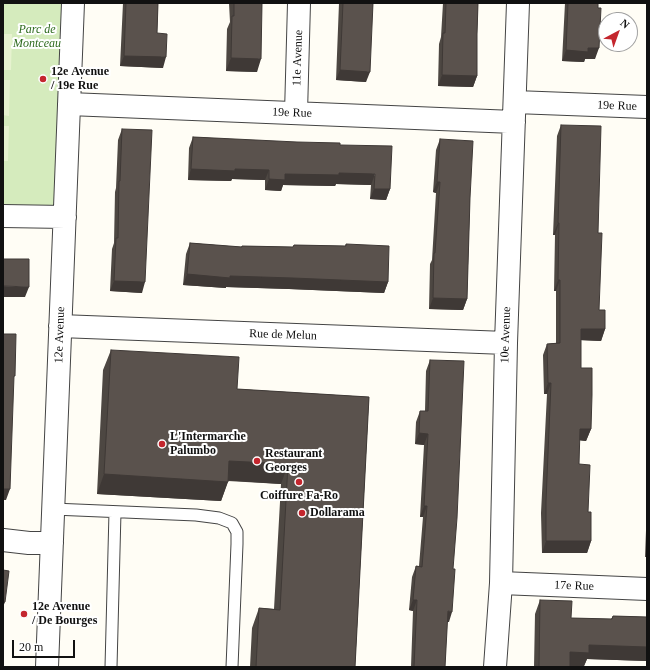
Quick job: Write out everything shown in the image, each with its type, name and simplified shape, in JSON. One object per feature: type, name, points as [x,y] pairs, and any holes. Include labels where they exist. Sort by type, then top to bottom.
[{"type":"street","name":"12e Avenue","points":[[47,667],[73,3]]},
{"type":"street","name":"11e Avenue","points":[[296,113],[299,3]]},
{"type":"street","name":"10e Avenue","points":[[495,667],[501,583],[506,343],[518,3]]},
{"type":"street","name":"19e Rue","points":[[69,104],[296,113],[514,112],[647,107]]},
{"type":"street","points":[[3,216],[65,218]]},
{"type":"street","name":"Rue de Melun","points":[[60,326],[506,343]]},
{"type":"street","points":[[3,540],[52,544]]},
{"type":"street","name":"17e Rue","points":[[501,583],[647,589]]},
{"type":"lane","points":[[53,509],[208,516],[232,523],[236,532],[237,544],[232,667]]},
{"type":"lane","points":[[111,667],[115,512]]},
{"type":"green space","name":"Parc de Montceau","points":[[3,3],[73,3],[65,217],[3,216]]},
{"type":"green space","points":[[3,34],[12,34],[11,70],[3,70]]},
{"type":"green space","points":[[3,80],[10,80],[9,116],[3,115]]},
{"type":"green space","points":[[3,126],[9,126],[8,161],[3,161]]},
{"type":"building","points":[[126,3],[158,3],[157,33],[167,34],[166,57],[124,56]]},
{"type":"building","points":[[234,3],[262,3],[261,59],[231,58],[232,16],[234,16]]},
{"type":"building","points":[[343,3],[373,3],[370,72],[340,70]]},
{"type":"building","points":[[446,3],[478,3],[477,76],[442,75],[443,33],[445,33]]},
{"type":"building","points":[[568,3],[598,3],[598,8],[601,8],[601,12],[598,12],[598,48],[588,48],[588,52],[566,50]]},
{"type":"building","points":[[561,125],[601,126],[598,233],[602,233],[599,310],[605,310],[605,329],[581,329],[581,368],[592,368],[591,429],[580,429],[579,464],[590,465],[588,512],[591,512],[591,541],[546,541],[546,501],[551,383],[548,383],[547,344],[560,343],[558,223]]},
{"type":"building","points":[[122,129],[152,130],[145,282],[114,281],[116,238],[118,238]]},
{"type":"building","points":[[193,137],[340,143],[340,145],[392,146],[390,189],[374,189],[375,174],[285,174],[285,180],[269,179],[269,170],[235,169],[235,171],[191,169]]},
{"type":"building","points":[[440,139],[473,141],[467,299],[433,298],[434,253],[440,182],[437,182]]},
{"type":"building","points":[[190,243],[242,247],[293,247],[294,245],[346,246],[346,244],[389,246],[388,282],[230,276],[230,278],[187,274]]},
{"type":"building","points":[[3,259],[29,259],[29,287],[3,286]]},
{"type":"building","points":[[3,334],[16,334],[10,489],[3,489]]},
{"type":"building","points":[[111,350],[239,357],[237,389],[369,397],[355,667],[256,667],[259,608],[280,610],[288,464],[229,461],[228,482],[104,474]]},
{"type":"building","points":[[430,360],[464,361],[457,518],[453,569],[455,569],[452,612],[448,611],[445,667],[414,667],[417,600],[413,600],[416,566],[422,567],[427,506],[424,506],[428,434],[419,433],[420,411],[428,411]]},
{"type":"building","points":[[3,570],[9,571],[5,602],[3,602]]},
{"type":"building","points":[[540,600],[572,601],[571,618],[612,619],[613,616],[647,617],[647,647],[589,645],[589,653],[570,652],[570,667],[539,667]]},
{"type":"place","name":"12e Avenue / 19e Rue","points":[[43,79]]},
{"type":"place","name":"L'Intermarche Palumbo","points":[[162,444]]},
{"type":"place","name":"Restaurant Georges","points":[[257,461]]},
{"type":"place","name":"Coiffure Fa-Ro","points":[[299,482]]},
{"type":"place","name":"Dollarama","points":[[302,513]]},
{"type":"place","name":"12e Avenue / De Bourges","points":[[24,614]]}]
